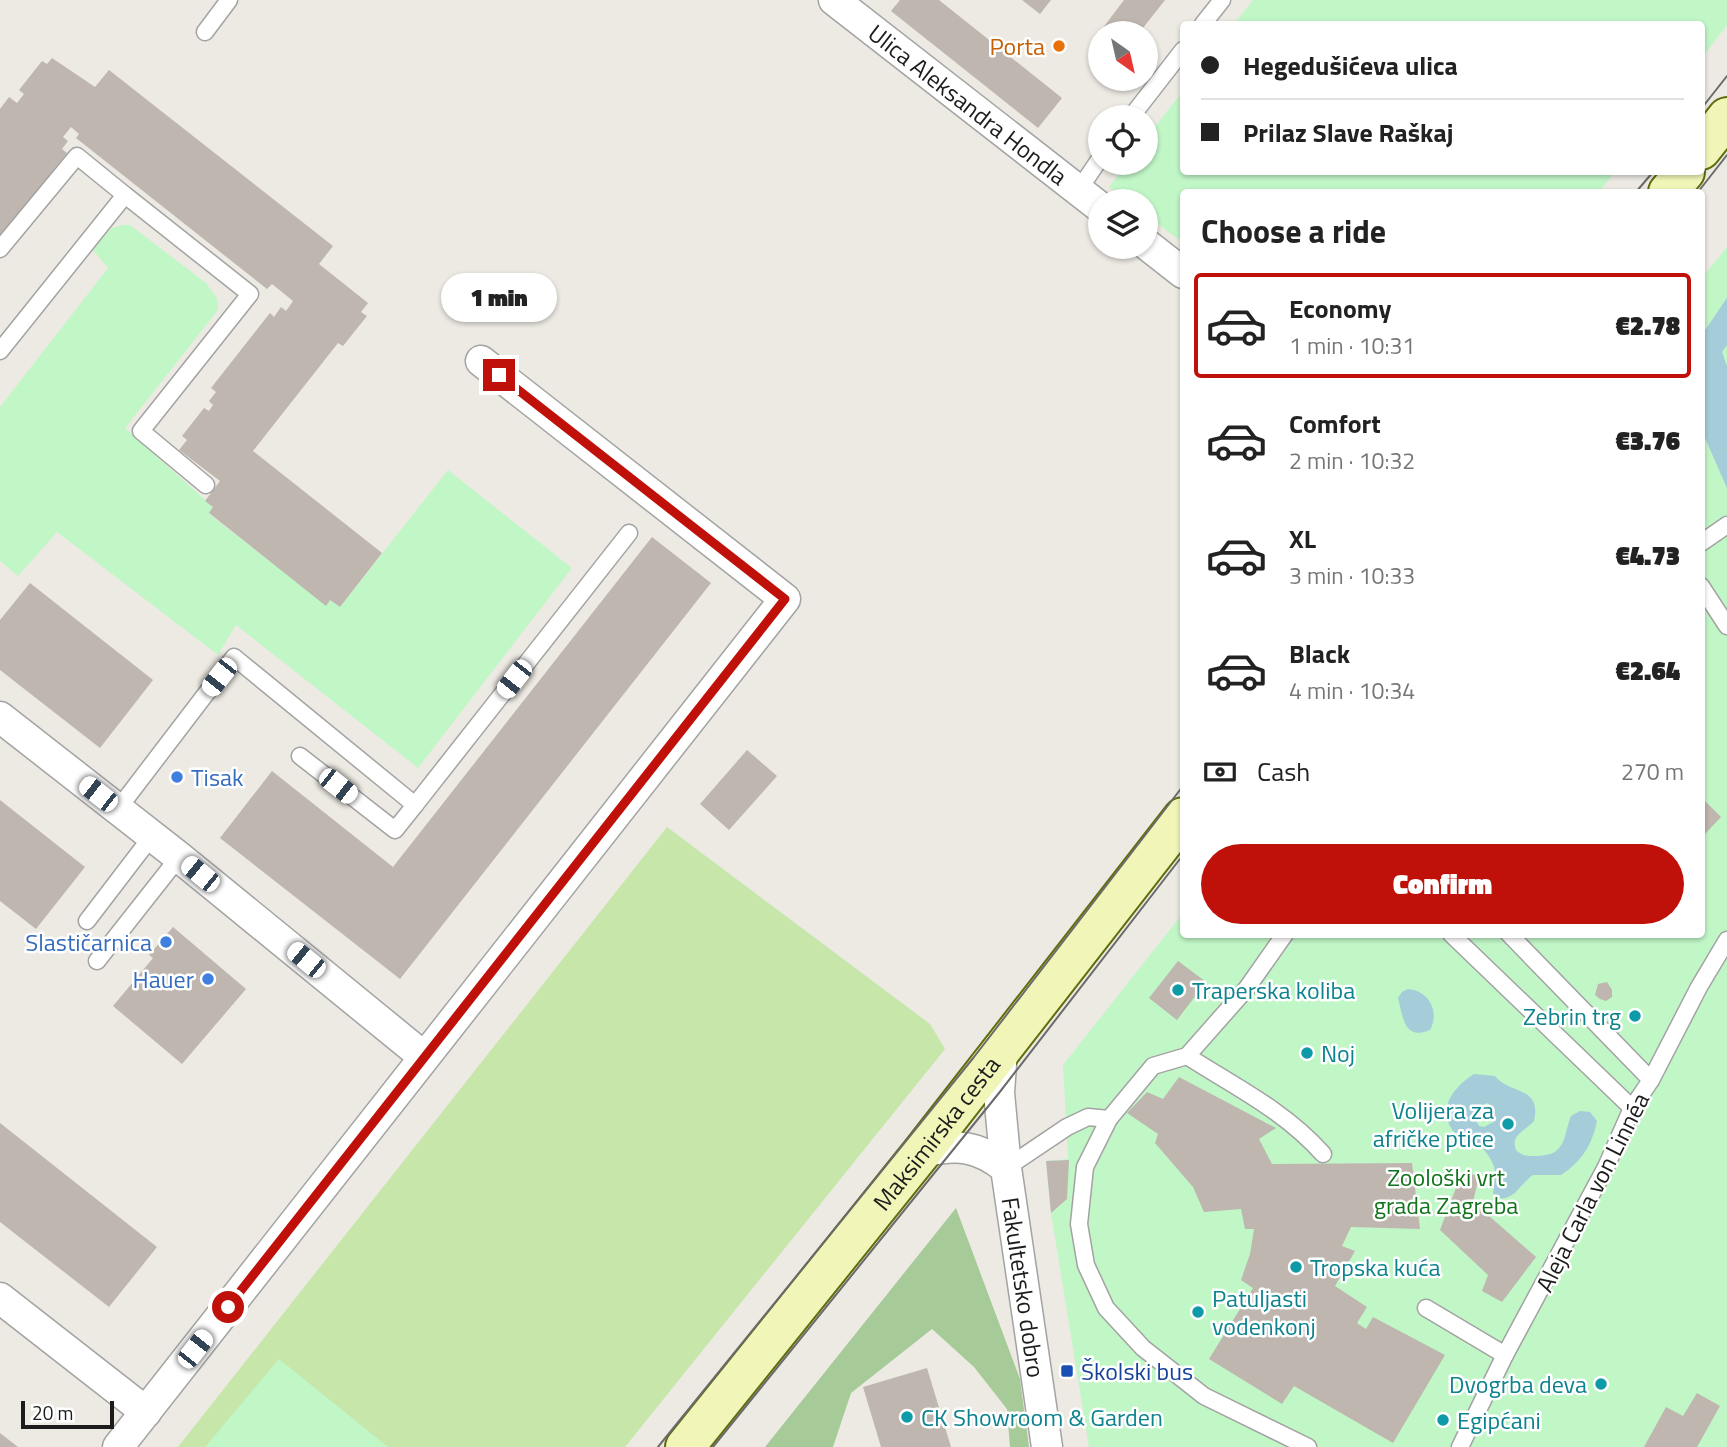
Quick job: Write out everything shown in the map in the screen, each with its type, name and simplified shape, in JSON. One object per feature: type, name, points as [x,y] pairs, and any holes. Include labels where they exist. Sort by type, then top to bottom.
[{"type":"main road","points":[[1705,145],[1727,117]]},
{"type":"main road","points":[[1671,189],[1682,175]]},
{"type":"main road","name":"Maksimirska cesta","points":[[685,1447],[922,1153],[1180,821]]},
{"type":"street","name":"Ulica Aleksandra Hondla","points":[[834,0],[1088,198]]},
{"type":"street","points":[[1158,253],[1180,271]]},
{"type":"street","points":[[118,1447],[785,599],[481,361]]},
{"type":"street","points":[[0,717],[179,857],[424,1057]]},
{"type":"street","name":"Fakultetsko dobro","points":[[1002,1049],[999,1073],[1006,1168],[1047,1447]]},
{"type":"street","name":"Fakultetsko dobro","points":[[922,1153],[957,1146],[984,1153],[1006,1168]]},
{"type":"street","points":[[0,1298],[146,1412]]},
{"type":"lane","points":[[205,32],[229,0]]},
{"type":"lane","points":[[1205,21],[1222,0]]},
{"type":"lane","points":[[1140,105],[1180,54]]},
{"type":"lane","points":[[0,248],[77,156],[250,294],[141,432],[206,485]]},
{"type":"lane","points":[[0,351],[125,195]]},
{"type":"lane","points":[[1705,540],[1727,525]]},
{"type":"lane","points":[[300,756],[395,830],[629,533]]},
{"type":"lane","points":[[1705,592],[1727,626]]},
{"type":"lane","points":[[118,810],[234,657],[415,805]]},
{"type":"lane","points":[[86,921],[152,836]]},
{"type":"lane","points":[[97,961],[179,857]]},
{"type":"lane","points":[[1282,938],[1247,988],[1187,1056],[1153,1066],[1109,1119],[1085,1167],[1079,1224],[1086,1265],[1106,1308],[1143,1348],[1204,1396],[1308,1447]]},
{"type":"lane","points":[[1455,938],[1632,1108]]},
{"type":"lane","points":[[1513,938],[1651,1080]]},
{"type":"lane","name":"Aleja Carla von Linnéa","points":[[1460,1447],[1505,1355],[1600,1179],[1632,1108],[1651,1080],[1699,987],[1727,940]]},
{"type":"lane","points":[[1187,1056],[1282,1115],[1323,1154]]},
{"type":"lane","points":[[1006,1168],[1088,1117],[1109,1119]]},
{"type":"lane","points":[[1426,1308],[1505,1355]]},
{"type":"green space","points":[[1253,0],[1727,0],[1727,25],[1705,54],[1705,21],[1236,21]]},
{"type":"green space","points":[[1180,95],[1180,175],[1613,175],[1601,189],[1180,189],[1180,241],[1158,224],[1158,189],[1109,187],[1118,175],[1158,175],[1158,123]]},
{"type":"green space","points":[[130,225],[206,283],[217,298],[218,310],[125,428],[213,507],[209,514],[326,605],[330,600],[340,607],[448,470],[572,568],[418,768],[236,625],[218,655],[57,532],[18,576],[0,561],[0,407],[108,268],[92,249],[112,228]]},
{"type":"green space","name":"Zoološki vrt grada Zagreba","points":[[1727,247],[1727,1447],[1089,1447],[1051,1213],[1046,1161],[1068,1159],[1063,1065],[1180,917],[1180,938],[1705,938],[1705,274]]},
{"type":"green space","points":[[667,827],[930,1024],[945,1049],[625,1447],[178,1447]]},
{"type":"green space","points":[[956,1208],[1020,1379],[1029,1447],[1010,1447],[1007,1409],[974,1367],[932,1329],[851,1393],[833,1447],[765,1447]]},
{"type":"green space","points":[[279,1359],[388,1447],[205,1447]]},
{"type":"water","points":[[1727,298],[1727,345],[1722,352],[1727,366],[1727,488],[1705,438],[1705,330]]},
{"type":"water","points":[[1408,989],[1422,994],[1431,1003],[1434,1016],[1430,1030],[1415,1032],[1406,1025],[1398,998]]},
{"type":"water","points":[[1474,1074],[1495,1076],[1533,1101],[1534,1121],[1515,1141],[1516,1150],[1526,1156],[1554,1152],[1562,1143],[1571,1116],[1580,1111],[1590,1112],[1597,1121],[1589,1145],[1575,1164],[1561,1175],[1533,1175],[1512,1195],[1503,1199],[1497,1198],[1493,1193],[1495,1172],[1491,1159],[1477,1143],[1454,1132],[1446,1115],[1454,1092]],"holes":[[[1488,1103],[1493,1122],[1484,1127],[1479,1126],[1475,1118],[1482,1105]]]},
{"type":"building","points":[[900,0],[939,0],[1062,98],[1038,128],[891,11]]},
{"type":"building","points":[[1022,0],[1051,0],[1040,14]]},
{"type":"building","points":[[1124,0],[1165,0],[1148,21],[1108,21]]},
{"type":"building","points":[[52,58],[95,87],[109,70],[333,246],[319,264],[368,303],[361,312],[367,316],[343,346],[338,343],[253,451],[382,553],[340,607],[330,600],[326,606],[209,513],[213,507],[205,501],[220,481],[179,450],[187,440],[182,436],[204,408],[209,411],[213,405],[209,401],[216,392],[211,388],[270,313],[274,317],[281,307],[286,311],[293,301],[272,284],[267,289],[76,138],[79,134],[71,127],[63,137],[68,141],[62,149],[67,153],[0,237],[0,109],[9,97],[17,103],[24,94],[19,90],[42,61],[47,64]]},
{"type":"building","points":[[652,537],[711,583],[400,979],[220,838],[272,771],[393,867]]},
{"type":"building","points":[[30,583],[153,680],[100,748],[0,670],[0,620]]},
{"type":"building","points":[[747,750],[777,776],[729,830],[700,804]]},
{"type":"building","points":[[0,800],[85,867],[36,929],[0,901]]},
{"type":"building","points":[[1705,801],[1721,817],[1705,834]]},
{"type":"building","points":[[173,927],[246,989],[182,1064],[113,1006],[153,958],[149,955]]},
{"type":"building","name":"Traperska koliba","points":[[1178,961],[1206,982],[1177,1020],[1149,998]]},
{"type":"building","points":[[1607,982],[1612,990],[1612,997],[1606,1001],[1595,995],[1598,984]]},
{"type":"building","name":"Tropska kuća","points":[[1179,1077],[1276,1128],[1259,1139],[1272,1164],[1412,1163],[1420,1229],[1351,1227],[1342,1246],[1355,1251],[1335,1286],[1367,1307],[1357,1323],[1366,1329],[1373,1317],[1445,1355],[1393,1443],[1294,1386],[1282,1404],[1209,1359],[1253,1288],[1241,1280],[1250,1254],[1254,1229],[1245,1229],[1241,1209],[1204,1212],[1193,1187],[1155,1143],[1158,1134],[1127,1113],[1147,1092],[1163,1099]]},
{"type":"building","points":[[0,1123],[157,1247],[109,1307],[0,1222]]},
{"type":"building","points":[[1069,1160],[1067,1199],[1051,1213],[1046,1161]]},
{"type":"building","points":[[1462,1172],[1479,1176],[1473,1202],[1536,1257],[1502,1302],[1482,1291],[1488,1275],[1440,1230]]},
{"type":"building","name":"CK Showroom & Garden","points":[[927,1368],[951,1447],[881,1447],[863,1387]]},
{"type":"building","points":[[1697,1393],[1720,1406],[1697,1447],[1644,1447],[1666,1407],[1683,1416]]},
{"type":"building","points":[[0,1433],[18,1447],[0,1447]]},
{"type":"tram line","points":[[1705,104],[1727,76]]},
{"type":"tram line","points":[[1700,189],[1727,155]]},
{"type":"tram line","points":[[1639,189],[1650,175]]},
{"type":"tram line","points":[[658,1447],[974,1057],[1180,790]]},
{"type":"tram line","points":[[713,1447],[999,1093],[1180,859]]},
{"type":"place","name":"Porta","points":[[1059,46]]},
{"type":"place","name":"Tisak","points":[[177,777]]},
{"type":"place","name":"Slastičarnica","points":[[166,942]]},
{"type":"place","name":"Hauer","points":[[208,979]]},
{"type":"place","name":"Traperska koliba","points":[[1178,990]]},
{"type":"place","name":"Zebrin trg","points":[[1635,1016]]},
{"type":"place","name":"Noj","points":[[1307,1053]]},
{"type":"place","name":"Volijera za afričke ptice","points":[[1508,1124]]},
{"type":"place","name":"Tropska kuća","points":[[1296,1267]]},
{"type":"place","name":"Patuljasti vodenkonj","points":[[1198,1312]]},
{"type":"place","name":"Školski bus","points":[[1067,1371]]},
{"type":"place","name":"Dvogrba deva","points":[[1601,1384]]},
{"type":"place","name":"CK Showroom & Garden","points":[[907,1417]]},
{"type":"place","name":"Egipćani","points":[[1443,1420]]},
{"type":"route","points":[[228,1307],[785,599],[499,375]]}]
